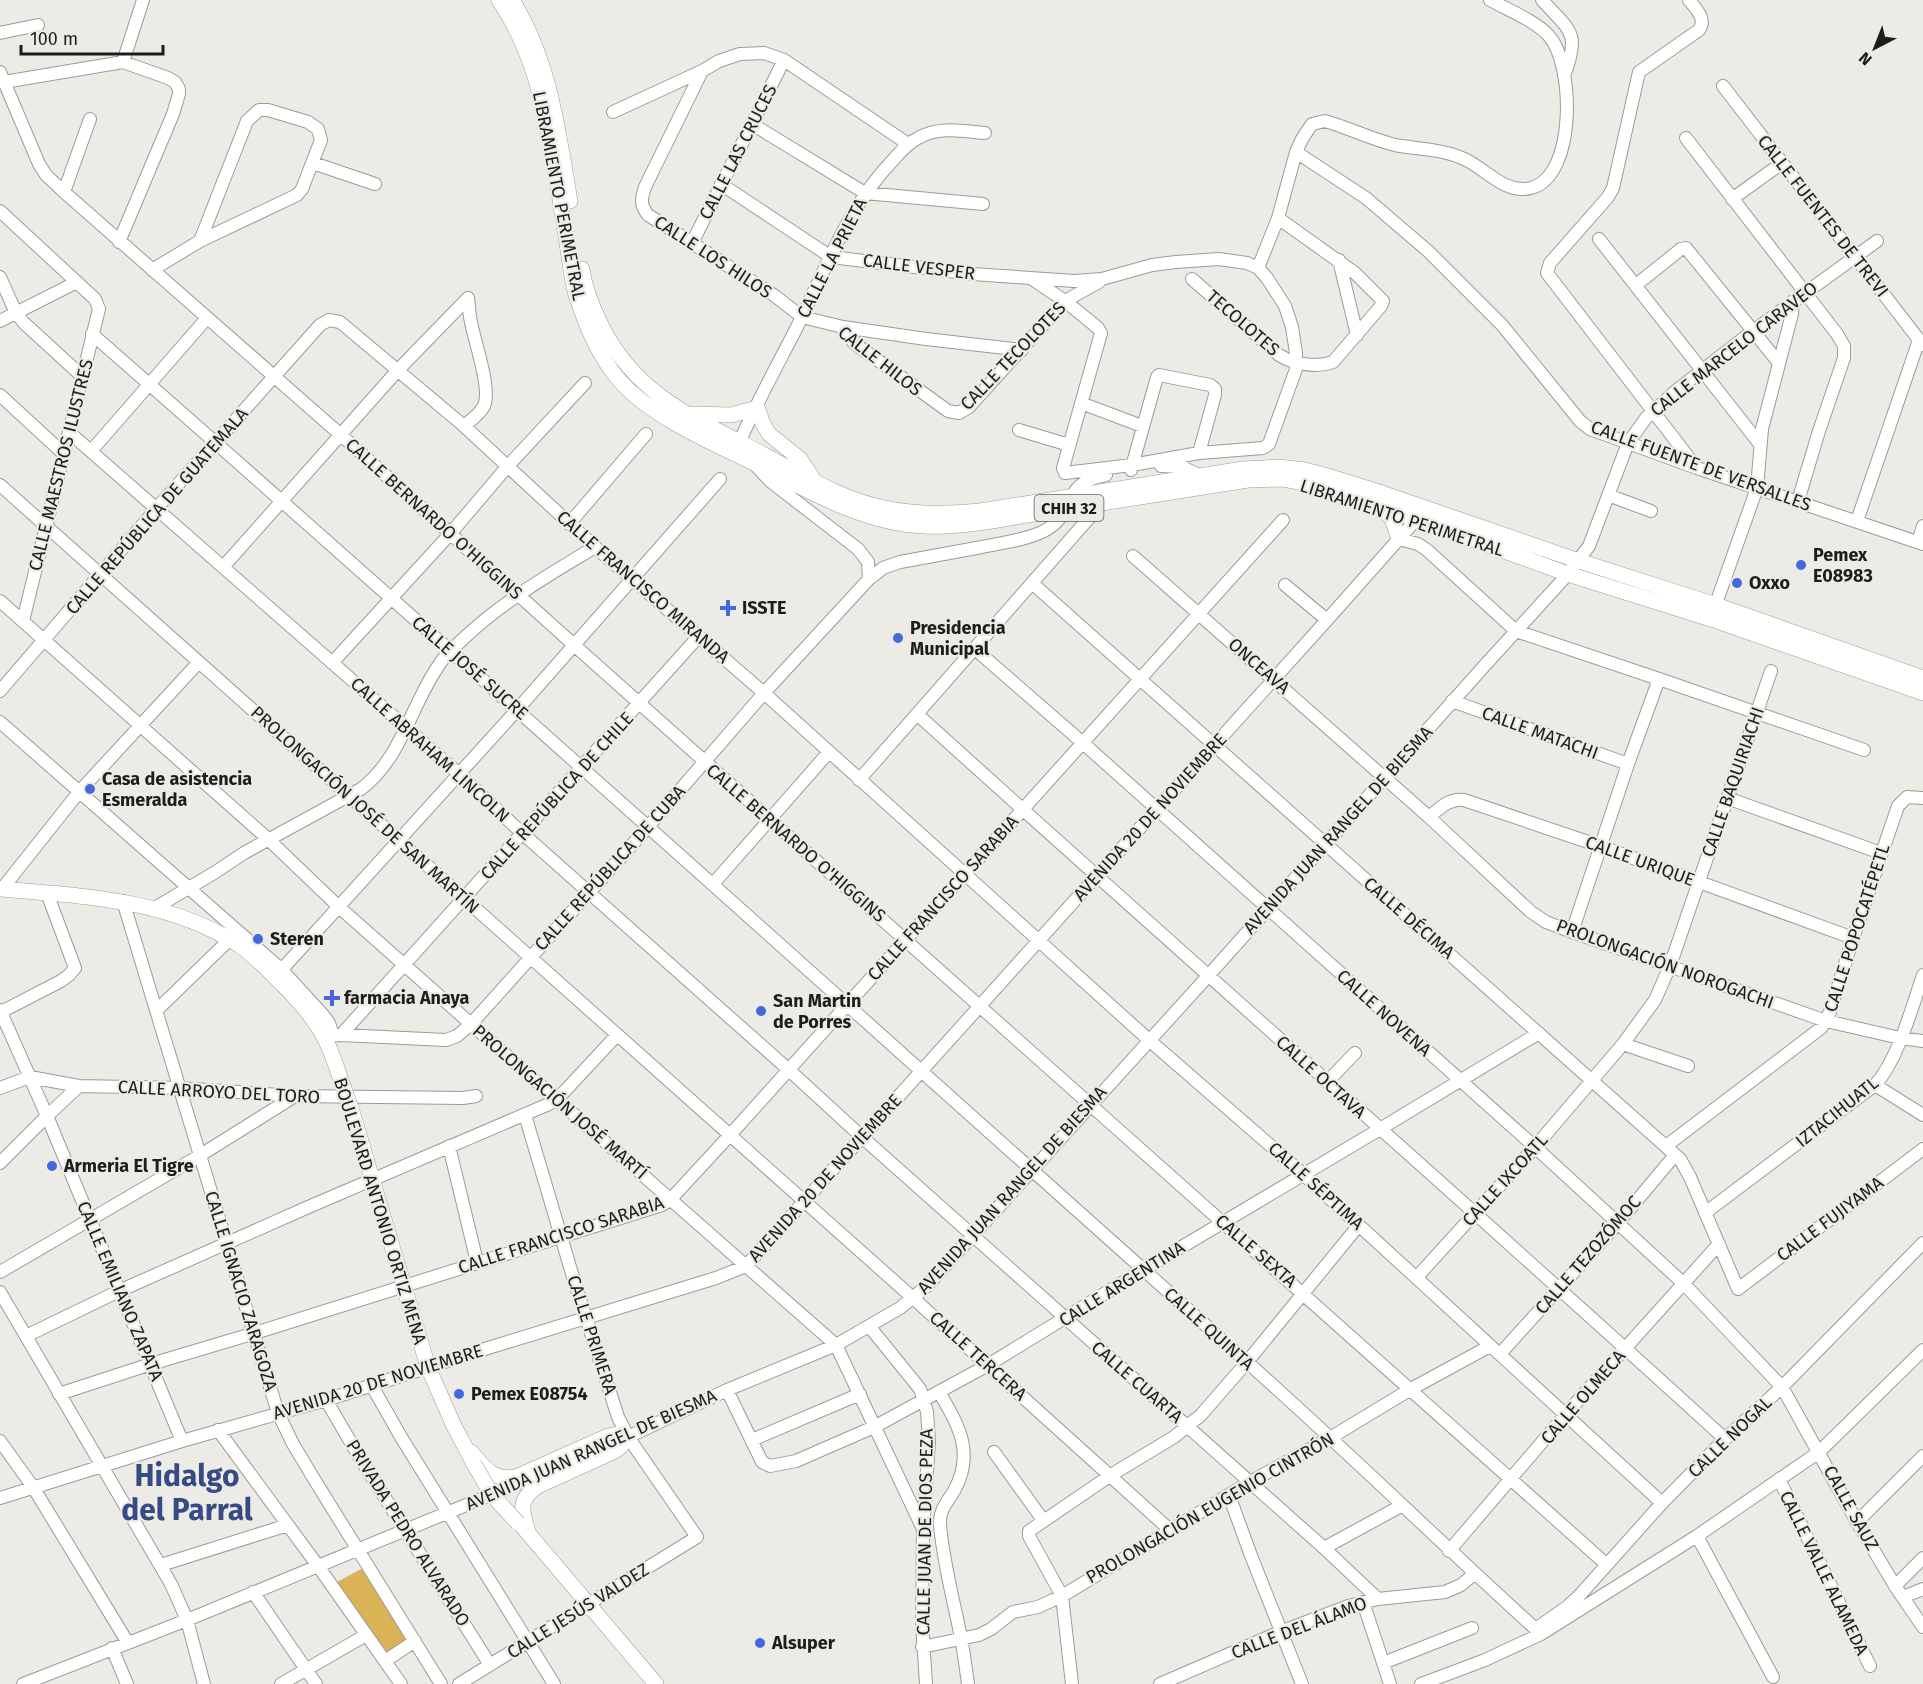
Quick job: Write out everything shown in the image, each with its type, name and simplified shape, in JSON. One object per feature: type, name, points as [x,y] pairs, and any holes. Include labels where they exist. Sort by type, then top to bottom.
[{"type":"main road","name":"LIBRAMIENTO PERIMETRAL","points":[[499,0],[510,16],[533,68],[543,105],[575,291],[594,342],[615,374],[632,393],[671,421],[861,502],[920,514],[980,511],[1069,502],[1101,504],[1268,478],[1317,486],[1381,507],[1421,514],[1578,561],[1923,693]]},
{"type":"main road","name":"LIBRAMIENTO PERIMETRAL","points":[[512,0],[523,17],[540,57],[552,99],[585,288],[613,348],[633,373],[659,396],[737,448],[755,464],[848,508],[902,524],[939,526],[963,524],[1069,502],[1113,489],[1199,475],[1262,467],[1305,470],[1383,493],[1421,514],[1568,574],[1713,612],[1923,678]]},
{"type":"main road","points":[[687,414],[731,415],[757,407],[769,434],[800,459],[815,482]]},
{"type":"main road","points":[[1381,507],[1392,519],[1399,539]]},
{"type":"main road","name":"BOULEVARD ANTONIO ORTIZ MENA","points":[[1,889],[123,901],[194,922],[229,940],[278,973],[311,1017],[332,1035],[344,1086],[428,1367],[461,1441],[492,1495],[523,1527],[656,1684]]},
{"type":"main road","points":[[461,1441],[489,1472],[507,1479],[608,1436],[618,1434],[628,1437],[615,1451],[529,1492],[522,1504],[523,1527]]},
{"type":"street","points":[[123,62],[142,0]]},
{"type":"street","points":[[1258,268],[1278,218],[1296,152],[1306,130],[1317,122],[1325,121],[1393,144],[1461,157],[1506,186],[1518,189],[1532,188],[1544,182],[1561,156],[1567,112],[1562,62],[1556,46],[1539,27],[1490,0]]},
{"type":"street","points":[[1542,0],[1564,22],[1570,35],[1571,58],[1564,77]]},
{"type":"street","points":[[1689,0],[1703,23],[1699,30],[1639,72],[1613,188],[1608,197],[1550,263],[1547,273],[1697,468]]},
{"type":"street","points":[[0,33],[38,25]]},
{"type":"street","points":[[614,112],[719,61],[740,54],[764,53],[784,60],[908,144]]},
{"type":"street","name":"CALLE LAS CRUCES","points":[[692,243],[784,60]]},
{"type":"street","points":[[2,77],[123,62],[175,82],[179,94],[173,114],[119,242]]},
{"type":"street","name":"CALLE LOS HILOS","points":[[702,71],[645,187],[641,207],[648,215],[775,296],[802,317]]},
{"type":"street","name":"CALLE BERNARDO O'HIGGINS","points":[[2,77],[39,164],[46,175],[63,192],[341,435],[905,939]]},
{"type":"street","name":"CALLE FUENTES DE TREVI","points":[[1723,86],[1921,343]]},
{"type":"street","points":[[152,270],[200,241],[297,195],[302,189],[321,140],[318,129],[308,122],[268,110],[259,110],[247,121],[200,241]]},
{"type":"street","points":[[63,192],[90,119]]},
{"type":"street","points":[[752,124],[865,193],[983,204]]},
{"type":"street","name":"CALLE LA PRIETA","points":[[737,448],[865,193],[908,144],[930,132],[957,130],[985,133]]},
{"type":"street","points":[[1686,138],[1844,346],[1844,358],[1798,501]]},
{"type":"street","name":"CALLE FUENTE DE VERSALLES","points":[[1296,152],[1366,198],[1428,251],[1502,325],[1584,425],[1697,468],[1920,543]]},
{"type":"street","points":[[313,163],[375,184]]},
{"type":"street","points":[[1732,199],[1782,163]]},
{"type":"street","name":"CALLE VESPER","points":[[722,184],[831,257],[1032,279],[1074,281],[1102,279]]},
{"type":"street","points":[[0,211],[76,282],[0,321]]},
{"type":"street","points":[[1278,218],[1339,260],[1383,301],[1333,362],[1296,363]]},
{"type":"street","points":[[1599,239],[1759,443]]},
{"type":"street","name":"CALLE MARCELO CARAVEO","points":[[1568,574],[1589,546],[1628,443],[1635,431],[1653,411],[1753,331],[1877,241]]},
{"type":"street","points":[[1636,285],[1683,247],[1688,249],[1779,363]]},
{"type":"street","points":[[1102,279],[1152,266],[1219,258],[1246,263],[1258,268],[1275,288],[1285,306],[1292,327],[1296,363],[1271,441],[1267,446],[1199,453],[1131,468]]},
{"type":"street","points":[[1339,260],[1357,334]]},
{"type":"street","points":[[0,277],[16,313],[82,377]]},
{"type":"street","points":[[1032,279],[1065,301],[1101,333],[1069,445],[1064,472],[1174,465],[1199,475]]},
{"type":"street","name":"CALLE TECOLOTES","points":[[955,413],[969,407],[1065,301],[1102,279]]},
{"type":"street","name":"TECOLOTES","points":[[1192,279],[1279,355],[1296,363]]},
{"type":"street","name":"CALLE MAESTROS ILUSTRES","points":[[22,621],[99,309],[95,299],[76,282]]},
{"type":"street","points":[[224,566],[399,370],[468,298],[486,397],[481,411],[464,426]]},
{"type":"street","points":[[1713,612],[1757,488],[1759,443],[1792,314],[1793,301]]},
{"type":"street","name":"CALLE HILOS","points":[[802,317],[843,327],[854,343],[940,406],[955,413]]},
{"type":"street","points":[[92,450],[207,318]]},
{"type":"street","name":"CALLE FRANCISCO MIRANDA","points":[[315,331],[329,320],[340,322],[399,370],[464,426],[569,524],[764,693],[965,875]]},
{"type":"street","points":[[843,327],[1022,350]]},
{"type":"street","name":"CALLE REPÚBLICA DE GUATEMALA","points":[[0,691],[157,508],[315,331]]},
{"type":"street","name":"CALLE JOSÉ SUCRE","points":[[93,334],[582,766],[847,1004]]},
{"type":"street","points":[[1857,521],[1921,343]]},
{"type":"street","points":[[1131,468],[1158,376],[1210,385],[1215,389],[1199,453]]},
{"type":"street","points":[[332,663],[585,383]]},
{"type":"street","points":[[0,395],[64,454]]},
{"type":"street","points":[[1081,403],[1142,426]]},
{"type":"street","points":[[1019,430],[1069,445]]},
{"type":"street","name":"CALLE ABRAHAM LINCOLN","points":[[70,433],[458,773],[522,833],[789,1070]]},
{"type":"street","points":[[569,524],[646,434]]},
{"type":"street","points":[[755,464],[770,481],[858,549],[868,562],[869,579]]},
{"type":"street","name":"CALLE REPÚBLICA DE CUBA","points":[[332,1035],[446,1040],[457,1036],[471,1024],[648,827],[764,693],[869,579],[883,568],[900,562],[1031,536],[1054,525],[1075,489],[1087,480],[1131,468]]},
{"type":"street","points":[[0,722],[189,888],[278,973],[517,710],[720,479]]},
{"type":"street","name":"PROLONGACIÓN JOSÉ DE SAN MARTÍN","points":[[0,485],[730,1135]]},
{"type":"street","points":[[860,780],[1113,489]]},
{"type":"street","points":[[1608,495],[1651,511]]},
{"type":"street","name":"AVENIDA 20 DE NOVIEMBRE","points":[[0,1498],[218,1430],[372,1386],[716,1278],[746,1266],[1421,514]]},
{"type":"street","name":"CALLE FRANCISCO SARABIA","points":[[60,1394],[662,1205],[670,1200],[1283,520]]},
{"type":"street","points":[[1920,543],[1923,526]]},
{"type":"street","points":[[1399,539],[1418,544],[1428,550],[1516,631],[1864,750]]},
{"type":"street","points":[[153,909],[268,839],[349,796],[373,780],[383,768],[406,729],[431,676],[451,650],[518,594],[595,547]]},
{"type":"street","name":"ONCEAVA","points":[[1133,556],[1385,777]]},
{"type":"street","name":"AVENIDA JUAN RANGEL DE BIESMA","points":[[23,1684],[359,1550],[628,1437],[727,1390],[836,1345],[914,1298],[1208,976],[1568,574]]},
{"type":"street","name":"CALLE DÉCIMA","points":[[1032,583],[1666,1146],[1685,1166],[1738,1289]]},
{"type":"street","points":[[1285,585],[1327,620]]},
{"type":"street","name":"PROLONGACIÓN JOSÉ MARTÍ","points":[[0,602],[268,839],[339,907],[836,1345],[923,1529]]},
{"type":"street","name":"CALLE REPÚBLICA DE CHILE","points":[[332,1035],[405,965],[699,636]]},
{"type":"street","name":"CALLE NOVENA","points":[[975,649],[1535,1147],[1683,1283],[1782,1387]]},
{"type":"street","points":[[1,889],[79,792],[199,663]]},
{"type":"street","name":"CALLE BAQUIRIACHI","points":[[1593,1081],[1655,1000],[1670,966],[1771,671]]},
{"type":"street","points":[[1572,932],[1659,679]]},
{"type":"street","name":"CALLE MATACHI","points":[[1452,701],[1628,764]]},
{"type":"street","name":"CALLE OCTAVA","points":[[917,714],[1725,1439]]},
{"type":"street","points":[[712,884],[829,752]]},
{"type":"street","name":"PROLONGACIÓN NOROGACHI","points":[[1385,777],[1531,912],[1546,922],[1826,1021],[1923,1041]]},
{"type":"street","name":"CALLE POPOCATÉPETL","points":[[1666,1146],[1813,1036],[1826,1021],[1898,806],[1907,797],[1923,798]]},
{"type":"street","points":[[1727,798],[1881,853]]},
{"type":"street","name":"CALLE URIQUE","points":[[1429,817],[1449,801],[1464,800],[1600,846],[1853,938]]},
{"type":"street","name":"CALLE SÉPTIMA","points":[[965,875],[1303,1174],[1662,1503]]},
{"type":"street","points":[[0,1011],[61,981],[74,971],[75,964],[47,893]]},
{"type":"street","name":"CALLE IGNACIO ZARAGOZA","points":[[123,901],[278,1413],[293,1444],[441,1684]]},
{"type":"street","name":"CALLE SEXTA","points":[[905,939],[1606,1564]]},
{"type":"street","points":[[157,1010],[229,940]]},
{"type":"street","name":"IZTACIHUATL","points":[[1705,1213],[1875,1085],[1889,1064],[1923,975]]},
{"type":"street","name":"CALLE QUINTA","points":[[847,1004],[1247,1362],[1449,1551],[1539,1631]]},
{"type":"street","name":"CALLE EMILIANO ZAPATA","points":[[0,1011],[30,1077],[182,1441]]},
{"type":"street","name":"CALLE ARGENTINA","points":[[727,1390],[763,1463],[774,1466],[796,1461],[874,1427],[988,1365],[1066,1319],[1143,1270],[1539,1033]]},
{"type":"street","points":[[0,1034],[13,1040]]},
{"type":"street","points":[[26,1336],[119,1291],[372,1179],[525,1115],[557,1099],[617,1035]]},
{"type":"street","points":[[1623,1044],[1688,1066]]},
{"type":"street","points":[[1328,1082],[1355,1053]]},
{"type":"street","name":"CALLE CUARTA","points":[[789,1070],[1324,1548],[1378,1599]]},
{"type":"street","points":[[0,1088],[30,1077]]},
{"type":"street","name":"CALLE ARROYO DEL TORO","points":[[30,1077],[79,1086],[178,1088],[295,1096],[463,1098],[476,1096]]},
{"type":"street","name":"CALLE IXCOATL","points":[[1417,1277],[1593,1081]]},
{"type":"street","points":[[1875,1085],[1923,1115]]},
{"type":"street","points":[[0,1163],[79,1086]]},
{"type":"street","points":[[0,1272],[199,1156],[295,1096]]},
{"type":"street","name":"CALLE PRIMERA","points":[[525,1115],[618,1417],[628,1437],[697,1537]]},
{"type":"street","name":"CALLE TERCERA","points":[[730,1135],[1170,1530]]},
{"type":"street","points":[[449,1146],[477,1262]]},
{"type":"street","name":"CALLE FUJIYAMA","points":[[1738,1289],[1923,1149]]},
{"type":"street","name":"CALLE TEZOZÓMOC","points":[[1500,1354],[1618,1223],[1675,1155]]},
{"type":"street","points":[[1072,1684],[1062,1596],[1029,1536],[1029,1531],[1111,1475],[1188,1427],[1247,1362],[1359,1225]]},
{"type":"street","name":"CALLE NOGAL","points":[[1539,1631],[1573,1602],[1662,1503],[1725,1439],[1782,1387],[1923,1243]]},
{"type":"street","name":"CALLE OLMECA","points":[[1449,1551],[1566,1414],[1719,1244]]},
{"type":"street","points":[[0,1292],[161,1565],[187,1620],[204,1684]]},
{"type":"street","name":"CALLE JUAN DE DIOS PEZA","points":[[869,1326],[910,1376],[924,1400],[929,1428],[923,1529],[922,1647],[926,1684]]},
{"type":"street","name":"PROLONGACIÓN EUGENIO CINTRÓN","points":[[922,1647],[962,1640],[984,1633],[1013,1612],[1038,1607],[1062,1596],[1250,1482],[1490,1346]]},
{"type":"street","points":[[1421,1684],[1485,1659],[1539,1631],[1697,1536],[1819,1452],[1923,1350]]},
{"type":"street","points":[[372,1386],[401,1437],[554,1684]]},
{"type":"street","name":"CALLE SAUZ","points":[[1782,1387],[1857,1522],[1923,1628]]},
{"type":"street","points":[[939,1392],[955,1419],[962,1436],[964,1452],[963,1469],[944,1506],[940,1524],[968,1684]]},
{"type":"street","points":[[752,1440],[860,1394]]},
{"type":"street","name":"PRIVADA PEDRO ALVARADO","points":[[326,1400],[490,1665]]},
{"type":"street","points":[[218,1430],[401,1684]]},
{"type":"street","points":[[0,1441],[33,1487],[128,1643]]},
{"type":"street","points":[[994,1452],[1043,1520]]},
{"type":"street","points":[[1857,1522],[1923,1456]]},
{"type":"street","name":"CALLE VALLE ALAMEDA","points":[[1779,1479],[1870,1666]]},
{"type":"street","points":[[1229,1495],[1302,1684]]},
{"type":"street","points":[[925,1506],[944,1506]]},
{"type":"street","points":[[1324,1548],[1401,1506]]},
{"type":"street","points":[[161,1565],[288,1525]]},
{"type":"street","points":[[1697,1536],[1773,1677]]},
{"type":"street","name":"CALLE JESÚS VALDEZ","points":[[459,1684],[697,1537]]},
{"type":"street","points":[[1895,1586],[1923,1558]]},
{"type":"street","name":"CALLE DEL ÁLAMO","points":[[1160,1684],[1280,1632],[1363,1602],[1445,1592],[1461,1585],[1474,1574]]},
{"type":"street","points":[[1903,1597],[1923,1589]]},
{"type":"street","points":[[253,1592],[316,1684]]},
{"type":"street","points":[[1363,1602],[1390,1684]]},
{"type":"street","points":[[1383,1664],[1472,1628]]},
{"type":"street","points":[[281,1684],[366,1635]]},
{"type":"street","points":[[385,1661],[415,1641]]},
{"type":"street","points":[[112,1648],[127,1684]]},
{"type":"shaded area","points":[[363,1568],[408,1641],[388,1654],[337,1582]]},
{"type":"place","name":"Pemex E08983","points":[[1801,565]]},
{"type":"place","name":"Oxxo","points":[[1737,583]]},
{"type":"place","name":"ISSTE","points":[[728,608]]},
{"type":"place","name":"Presidencia Municipal","points":[[898,638]]},
{"type":"place","name":"Casa de asistencia Esmeralda","points":[[90,789]]},
{"type":"place","name":"Steren","points":[[258,939]]},
{"type":"place","name":"farmacia Anaya","points":[[332,998]]},
{"type":"place","name":"San Martin de Porres","points":[[761,1011]]},
{"type":"place","name":"Armeria El Tigre","points":[[52,1166]]},
{"type":"place","name":"Pemex E08754","points":[[459,1394]]},
{"type":"place","name":"Alsuper","points":[[760,1643]]},
{"type":"district","name":"Hidalgo del Parral","points":[[187,1493]]}]
